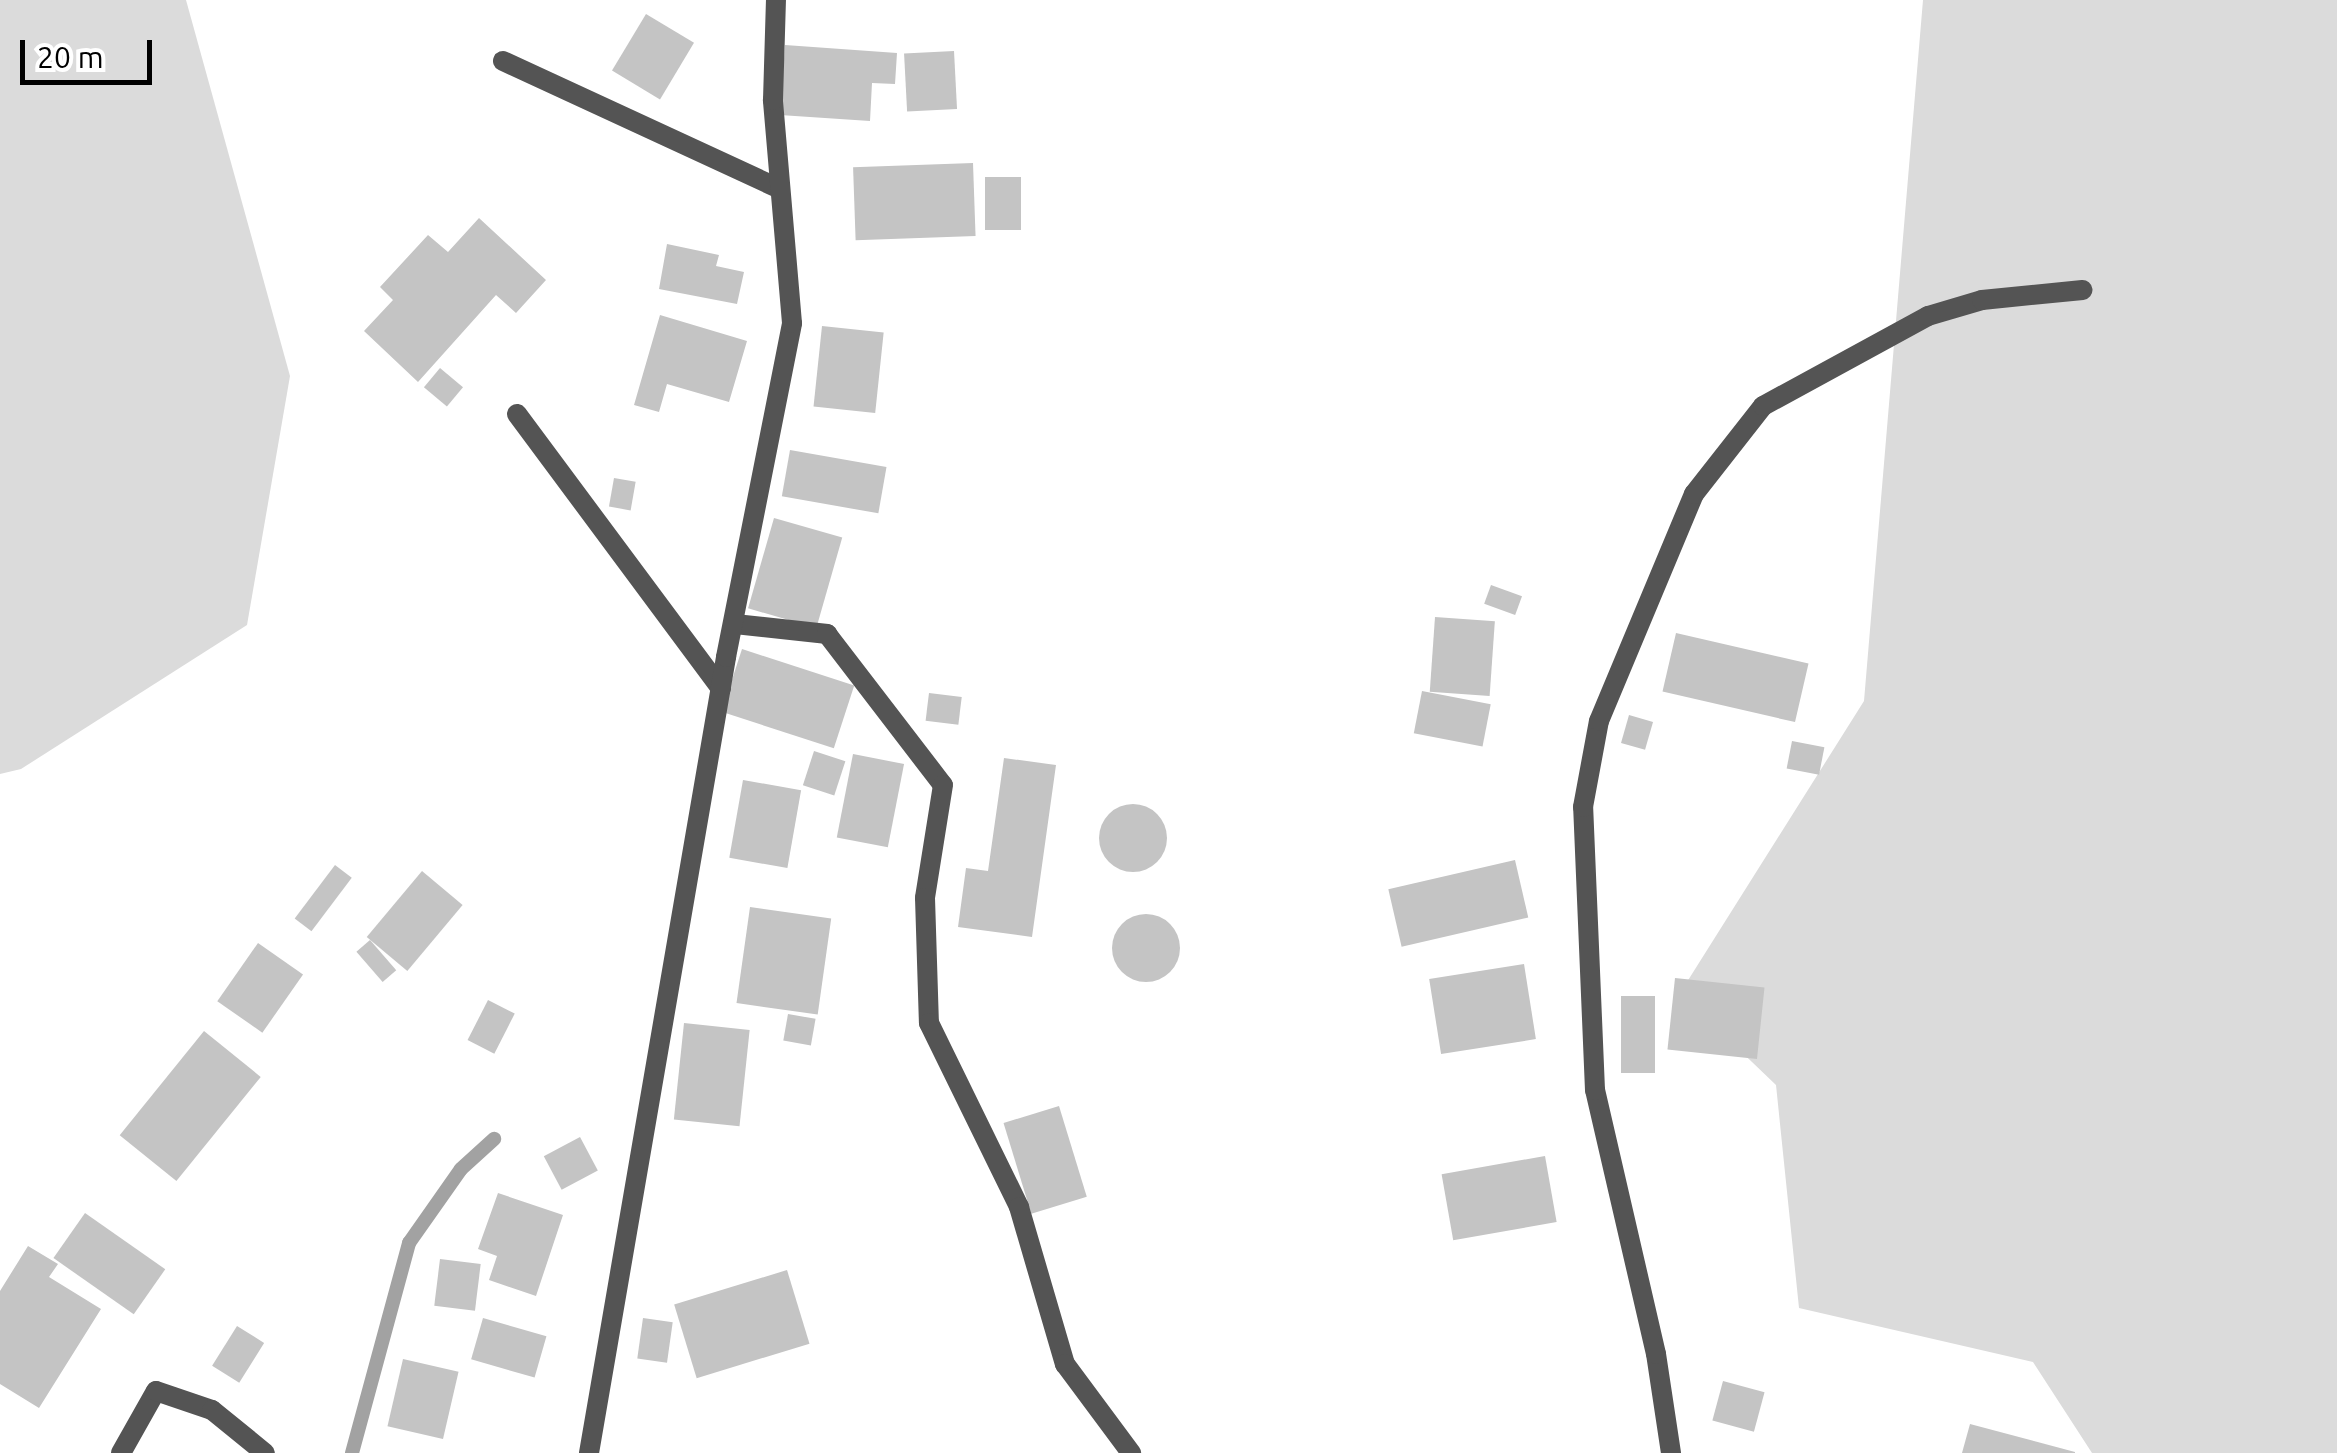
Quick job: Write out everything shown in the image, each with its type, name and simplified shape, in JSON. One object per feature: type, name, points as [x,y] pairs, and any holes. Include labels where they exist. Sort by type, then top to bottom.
[{"type":"street","points":[[589,1453],[721,690],[792,322],[773,100],[776,0]]},
{"type":"street","points":[[503,61],[780,189]]},
{"type":"street","points":[[1671,1453],[1656,1354],[1595,1090],[1583,807],[1599,721],[1694,494],[1763,406],[1928,316],[1982,300],[2083,290]]},
{"type":"street","points":[[517,414],[721,690]]},
{"type":"street","points":[[735,624],[827,634],[943,785],[925,898],[928,1022],[1019,1207],[1065,1364],[1131,1453]]},
{"type":"street","points":[[121,1453],[156,1391],[212,1410],[265,1453]]},
{"type":"shaded area","points":[[0,0],[186,0],[290,376],[247,625],[21,769],[0,774]]},
{"type":"shaded area","points":[[1923,0],[2337,0],[2337,1453],[2092,1453],[2033,1362],[1799,1308],[1776,1085],[1680,993],[1864,701]]},
{"type":"building","points":[[646,14],[694,43],[660,99],[612,71]]},
{"type":"building","points":[[785,45],[897,53],[895,84],[872,83],[870,121],[780,115]]},
{"type":"building","points":[[954,51],[957,109],[907,112],[904,54]]},
{"type":"building","points":[[973,163],[976,236],[856,240],[853,167]]},
{"type":"building","points":[[985,177],[1021,177],[1021,230],[985,230]]},
{"type":"building","points":[[479,218],[546,280],[516,313],[496,295],[418,382],[364,331],[393,300],[380,287],[428,235],[448,252]]},
{"type":"building","points":[[667,244],[719,255],[716,266],[744,272],[737,304],[659,289]]},
{"type":"building","points":[[660,315],[747,341],[729,402],[667,384],[659,412],[634,405]]},
{"type":"building","points":[[822,326],[884,332],[875,413],[814,407]]},
{"type":"building","points":[[440,368],[463,387],[447,406],[424,387]]},
{"type":"building","points":[[790,450],[887,467],[878,513],[782,496]]},
{"type":"building","points":[[614,478],[636,482],[631,510],[609,507]]},
{"type":"building","points":[[774,518],[842,538],[816,628],[748,608]]},
{"type":"building","points":[[1491,585],[1522,596],[1515,615],[1484,604]]},
{"type":"building","points":[[1435,617],[1495,621],[1490,696],[1430,692]]},
{"type":"building","points":[[1676,633],[1809,664],[1795,722],[1663,691]]},
{"type":"building","points":[[742,649],[854,685],[834,748],[722,712]]},
{"type":"building","points":[[1422,691],[1491,704],[1483,747],[1414,733]]},
{"type":"building","points":[[929,693],[962,697],[958,725],[926,721]]},
{"type":"building","points":[[1629,715],[1653,722],[1645,750],[1621,743]]},
{"type":"building","points":[[1792,741],[1824,747],[1819,775],[1787,768]]},
{"type":"building","points":[[814,751],[845,761],[834,795],[803,785]]},
{"type":"building","points":[[853,754],[904,764],[888,847],[837,837]]},
{"type":"building","points":[[1004,758],[1056,765],[1032,937],[958,927],[966,868],[988,871]]},
{"type":"building","points":[[743,780],[801,790],[787,868],[729,858]]},
{"type":"building","points":[[1133,804],[1157,814],[1167,838],[1157,862],[1133,872],[1109,862],[1099,838],[1109,814]]},
{"type":"building","points":[[1515,860],[1528,917],[1402,947],[1388,889]]},
{"type":"building","points":[[335,865],[352,878],[311,931],[295,919]]},
{"type":"building","points":[[422,871],[463,905],[407,971],[367,937]]},
{"type":"building","points":[[750,907],[831,918],[818,1014],[737,1003]]},
{"type":"building","points":[[1146,914],[1159,916],[1170,924],[1178,935],[1178,961],[1170,972],[1159,980],[1146,982],[1133,980],[1122,972],[1114,961],[1112,948],[1114,935],[1122,924],[1133,916]]},
{"type":"building","points":[[370,940],[396,970],[383,982],[356,952]]},
{"type":"building","points":[[258,943],[303,975],[262,1033],[217,1001]]},
{"type":"building","points":[[1524,964],[1536,1039],[1441,1054],[1429,979]]},
{"type":"building","points":[[1675,978],[1765,987],[1757,1059],[1667,1050]]},
{"type":"building","points":[[1621,996],[1655,996],[1655,1073],[1621,1073]]},
{"type":"building","points":[[488,1000],[515,1014],[494,1054],[468,1040]]},
{"type":"building","points":[[788,1014],[816,1019],[811,1045],[783,1041]]},
{"type":"building","points":[[684,1023],[750,1030],[739,1126],[674,1119]]},
{"type":"building","points":[[204,1031],[261,1077],[176,1181],[120,1135]]},
{"type":"building","points":[[1059,1106],[1087,1197],[1031,1214],[1004,1123]]},
{"type":"building","points":[[580,1137],[598,1171],[562,1190],[544,1156]]},
{"type":"building","points":[[1545,1156],[1557,1222],[1453,1240],[1442,1174]]},
{"type":"building","points":[[498,1193],[563,1215],[536,1296],[489,1280],[497,1256],[478,1249]]},
{"type":"building","points":[[85,1213],[165,1269],[134,1314],[53,1258]]},
{"type":"building","points":[[28,1246],[58,1264],[49,1277],[101,1309],[39,1408],[0,1384],[0,1291]]},
{"type":"building","points":[[440,1259],[481,1264],[475,1311],[434,1306]]},
{"type":"building","points":[[787,1270],[810,1344],[697,1378],[674,1304]]},
{"type":"building","points":[[483,1318],[546,1336],[535,1378],[471,1359]]},
{"type":"building","points":[[643,1318],[673,1322],[667,1363],[637,1359]]},
{"type":"building","points":[[237,1326],[264,1343],[239,1383],[212,1366]]},
{"type":"building","points":[[403,1359],[459,1372],[443,1439],[387,1426]]},
{"type":"building","points":[[1723,1381],[1765,1392],[1754,1432],[1712,1421]]},
{"type":"building","points":[[1970,1424],[2075,1452],[2075,1453],[1962,1453]]},
{"type":"waterway","points":[[352,1453],[409,1243],[461,1169],[494,1139]]}]
